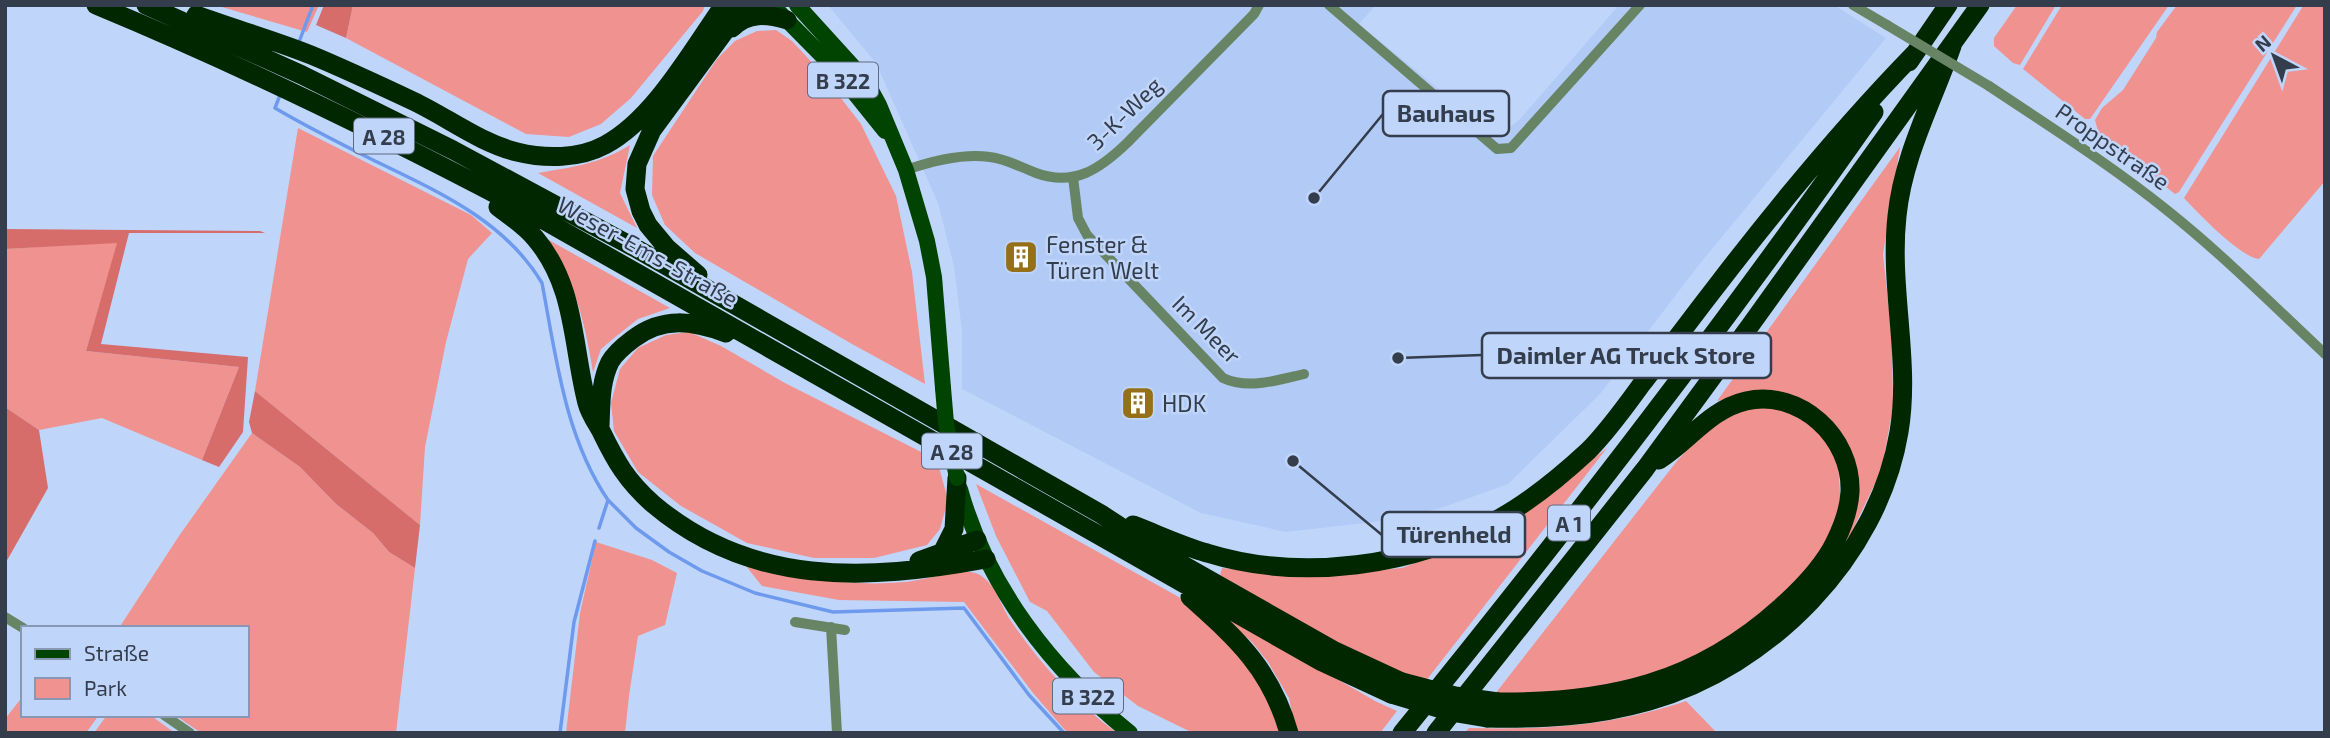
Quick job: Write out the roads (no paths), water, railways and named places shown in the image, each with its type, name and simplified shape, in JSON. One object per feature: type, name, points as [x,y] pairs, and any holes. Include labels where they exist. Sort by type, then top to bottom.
[{"type":"highway","name":"Weser-Ems-Straße","points":[[96,5],[278,75],[476,162],[625,243],[1101,514]]},
{"type":"highway","name":"Weser-Ems-Straße","points":[[146,5],[278,75]]},
{"type":"highway","points":[[171,5],[301,52],[416,102],[482,138],[516,152],[548,157],[568,156],[603,146],[623,134],[646,112],[724,5]]},
{"type":"highway","points":[[724,299],[658,238],[641,211],[635,189],[637,164],[652,130],[744,5]]},
{"type":"highway","name":"A 1","points":[[1402,733],[1510,600],[1732,310],[1948,5]]},
{"type":"highway","name":"A 1","points":[[1436,733],[1645,469],[1980,5]]},
{"type":"highway","points":[[725,31],[757,15],[792,12]]},
{"type":"highway","points":[[1492,710],[1539,719],[1577,716],[1651,701],[1687,686],[1719,671],[1776,634],[1804,610],[1849,554],[1871,519],[1899,433],[1903,388],[1895,262],[1897,216],[1904,173],[1952,47]]},
{"type":"highway","points":[[1101,514],[1207,554],[1245,562],[1319,568],[1390,559],[1459,538],[1499,519],[1544,489],[1590,449],[1746,247],[1864,106],[1914,54]]},
{"type":"highway","name":"Weser-Ems-Straße","points":[[298,84],[583,241],[1160,570]]},
{"type":"highway","points":[[472,182],[499,208],[522,224],[555,268],[568,299],[587,403],[593,420],[613,458],[634,487],[666,514],[723,548],[789,569],[833,574],[877,574],[986,559]]},
{"type":"highway","points":[[600,431],[601,393],[611,361],[622,347],[649,328],[663,323],[694,324],[770,348]]},
{"type":"highway","points":[[1160,570],[1322,662],[1396,688],[1451,712],[1492,710],[1610,694],[1648,685],[1679,673],[1712,657],[1765,621],[1815,571],[1834,545],[1847,514],[1850,490],[1847,467],[1839,447],[1827,428],[1810,413],[1790,404],[1767,399],[1744,401],[1724,410],[1697,428],[1673,451],[1645,469]]},
{"type":"highway","points":[[942,553],[954,529],[957,478]]},
{"type":"highway","points":[[1101,514],[1153,548],[1396,688]]},
{"type":"highway","points":[[904,571],[922,560],[977,540]]},
{"type":"highway","points":[[1160,570],[1228,630],[1244,648],[1273,690],[1289,733]]},
{"type":"main road","name":"B 322","points":[[772,5],[792,12],[809,11],[866,81],[906,170],[919,208],[932,265],[946,423],[957,478],[986,559],[1015,609],[1050,656],[1084,693],[1130,733]]},
{"type":"main road","name":"B 322","points":[[792,12],[895,144]]},
{"type":"street","name":"3-K-Weg","points":[[906,170],[939,160],[974,155],[1010,161],[1035,173],[1053,177],[1073,177],[1094,171],[1110,160],[1254,14],[1259,5]]},
{"type":"street","points":[[1329,5],[1497,149],[1511,148],[1640,5]]},
{"type":"street","name":"Proppstraße","points":[[1853,5],[1989,86],[2132,183],[2168,210],[2242,275],[2325,354]]},
{"type":"street","name":"Im Meer","points":[[1073,177],[1079,218],[1087,235],[1223,378],[1241,384],[1304,374]]},
{"type":"street","points":[[5,617],[21,627]]},
{"type":"street","points":[[795,622],[845,631]]},
{"type":"street","points":[[831,627],[837,733]]},
{"type":"street","points":[[167,717],[190,733]]},
{"type":"waterway","points":[[299,42],[313,5]]},
{"type":"waterway","points":[[280,95],[275,108],[469,210],[490,225],[527,261],[542,283],[558,368],[572,423],[593,476],[608,500],[599,528]]},
{"type":"waterway","points":[[608,500],[636,528],[669,552],[702,571],[755,593],[833,612],[964,608],[1029,695],[1064,733]]},
{"type":"waterway","points":[[560,733],[574,622],[595,541]]},
{"type":"place","name":"Bauhaus","points":[[1314,198]]},
{"type":"place","name":"Fenster & Türen Welt","points":[[1021,257]]},
{"type":"place","name":"Daimler AG Truck Store","points":[[1398,358]]},
{"type":"place","name":"HDK","points":[[1138,403]]},
{"type":"place","name":"Türenheld","points":[[1293,461]]}]
